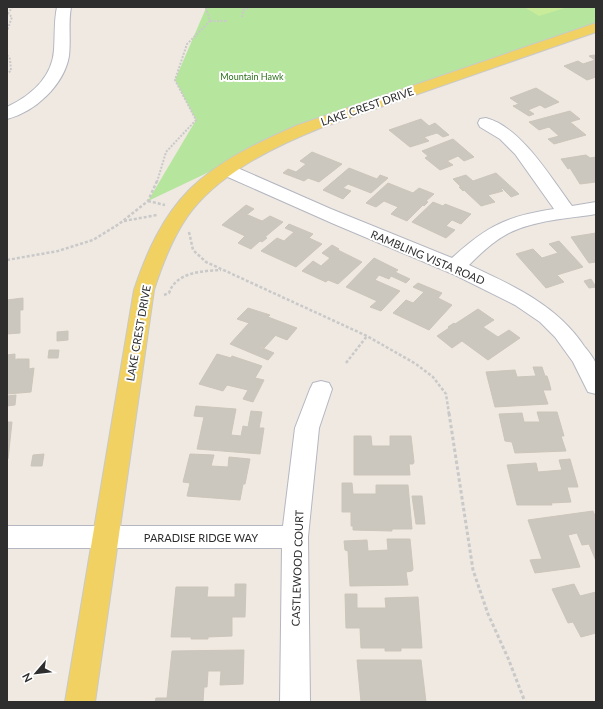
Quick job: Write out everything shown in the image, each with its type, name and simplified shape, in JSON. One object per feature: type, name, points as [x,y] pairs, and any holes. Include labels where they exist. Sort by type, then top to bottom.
[{"type":"main road","name":"LAKE CREST DRIVE","points":[[80,702],[144,290],[152,264],[164,238],[191,200],[196,194],[245,157],[268,144],[317,123],[596,27]]},
{"type":"street","points":[[7,114],[26,104],[39,94],[50,83],[58,69],[61,57],[64,7]]},
{"type":"street","points":[[486,123],[506,135],[521,150],[568,213]]},
{"type":"street","name":"RAMBLING VISTA ROAD","points":[[227,170],[355,226],[455,267],[513,294],[534,307],[549,319],[571,342],[586,363],[596,386]]},
{"type":"street","points":[[455,267],[471,252],[499,231],[511,225],[532,219],[596,208]]},
{"type":"street","name":"CASTLEWOOD COURT","points":[[295,702],[295,537],[307,428],[321,389]]},
{"type":"street","name":"PARADISE RIDGE WAY","points":[[7,537],[295,537]]},
{"type":"path","points":[[7,31],[12,17],[8,14],[12,7]]},
{"type":"path","points":[[206,7],[210,21]]},
{"type":"path","points":[[242,17],[243,10],[250,7]]},
{"type":"path","points":[[7,260],[58,251],[93,240],[123,222],[148,201],[156,185],[166,152],[196,120],[175,80],[187,44],[210,21],[228,21]]},
{"type":"path","points":[[7,55],[10,59],[12,71],[7,73]]},
{"type":"path","points":[[123,222],[150,215],[158,216],[166,206],[148,201]]},
{"type":"path","points":[[189,231],[190,247],[196,255],[206,262],[367,336],[416,364],[433,377],[446,394],[473,570],[488,614],[508,658],[525,702]]},
{"type":"path","points":[[164,295],[169,293],[173,283],[187,275],[204,271],[222,270]]},
{"type":"path","points":[[346,362],[367,336]]},
{"type":"green space","points":[[524,7],[568,7],[539,16]]},
{"type":"green space","name":"Mountain Hawk","points":[[596,7],[596,27],[289,134],[148,201],[196,120],[175,80],[206,8]]},
{"type":"building","points":[[589,56],[596,56],[596,77],[587,80],[564,66],[578,61],[583,64],[595,60]]},
{"type":"building","points":[[536,88],[559,102],[545,108],[540,105],[528,110],[534,114],[529,116],[513,106],[519,104],[510,98]]},
{"type":"building","points":[[570,111],[580,119],[570,122],[586,135],[554,144],[548,139],[559,136],[549,127],[539,130],[529,122]]},
{"type":"building","points":[[421,119],[429,126],[435,123],[449,135],[443,137],[437,133],[424,137],[429,141],[410,147],[389,130]]},
{"type":"building","points":[[453,139],[474,157],[464,161],[458,156],[447,161],[453,165],[440,170],[425,158],[428,156],[422,151]]},
{"type":"building","points":[[312,152],[342,164],[319,182],[308,178],[304,181],[283,173],[288,169],[296,172],[306,164],[300,161]]},
{"type":"building","points":[[586,155],[590,158],[596,157],[596,182],[580,184],[570,168],[568,169],[561,159]]},
{"type":"building","points":[[349,168],[377,179],[380,175],[388,178],[371,193],[348,184],[343,188],[351,191],[343,199],[323,190]]},
{"type":"building","points":[[496,173],[519,194],[511,197],[502,188],[501,189],[503,191],[488,195],[495,202],[481,206],[464,190],[463,191],[453,179],[466,175],[473,181]]},
{"type":"building","points":[[388,183],[413,193],[419,188],[434,194],[426,201],[428,202],[424,206],[423,205],[407,221],[391,214],[398,207],[384,201],[376,207],[366,203]]},
{"type":"building","points":[[433,202],[443,206],[445,204],[471,214],[461,224],[452,220],[446,226],[455,230],[446,238],[412,222]]},
{"type":"building","points":[[246,205],[254,209],[245,216],[248,215],[262,221],[259,223],[270,216],[283,222],[265,237],[267,238],[262,242],[260,241],[251,249],[238,243],[245,236],[222,225]]},
{"type":"building","points":[[289,224],[313,234],[309,238],[322,244],[296,267],[261,251],[277,238],[284,241],[294,232],[285,228]]},
{"type":"building","points":[[596,233],[596,262],[589,263],[571,237]]},
{"type":"building","points":[[559,241],[583,267],[557,275],[564,282],[546,288],[516,254],[533,249],[542,258],[558,253],[549,244]]},
{"type":"building","points":[[332,245],[339,249],[338,250],[362,262],[338,284],[328,280],[326,282],[302,271],[313,261],[321,266],[330,258],[322,253]]},
{"type":"building","points":[[374,258],[398,270],[395,272],[410,279],[406,283],[391,276],[389,279],[379,275],[375,280],[400,291],[381,311],[370,307],[377,301],[346,287]]},
{"type":"building","points":[[591,279],[596,287],[589,288],[584,281]]},
{"type":"building","points":[[418,283],[442,293],[438,298],[452,305],[429,330],[393,313],[406,300],[413,303],[424,292],[413,287]]},
{"type":"building","points":[[23,298],[23,310],[20,310],[20,333],[7,334],[7,300]]},
{"type":"building","points":[[248,308],[270,315],[268,317],[297,328],[287,340],[272,334],[275,336],[264,348],[261,346],[260,347],[274,353],[268,360],[230,344],[249,323],[237,319]]},
{"type":"building","points":[[478,309],[494,320],[483,327],[498,337],[509,330],[520,338],[488,360],[462,341],[452,348],[437,336],[454,323],[455,324]]},
{"type":"building","points":[[68,331],[68,340],[57,341],[57,332]]},
{"type":"building","points":[[49,350],[59,350],[58,358],[48,358]]},
{"type":"building","points":[[15,354],[15,360],[29,359],[29,369],[34,368],[31,392],[7,394],[7,355]]},
{"type":"building","points":[[217,354],[231,358],[232,356],[262,366],[255,378],[264,380],[253,402],[243,399],[248,390],[227,385],[223,391],[199,384]]},
{"type":"building","points":[[533,367],[542,367],[545,376],[547,376],[551,390],[543,390],[548,404],[495,407],[486,372],[515,370],[517,377],[536,376]]},
{"type":"building","points":[[16,395],[15,405],[7,406],[7,396]]},
{"type":"building","points":[[196,406],[236,409],[231,435],[241,436],[243,426],[248,427],[251,411],[262,412],[259,428],[264,428],[260,454],[197,449],[204,417],[194,416]]},
{"type":"building","points":[[537,412],[557,412],[564,436],[561,436],[566,451],[515,453],[512,442],[505,441],[499,414],[522,413],[524,422],[540,422]]},
{"type":"building","points":[[7,422],[12,422],[8,459],[7,459]]},
{"type":"building","points":[[354,436],[371,436],[372,446],[390,446],[390,436],[411,436],[414,462],[413,464],[409,464],[410,475],[354,475]]},
{"type":"building","points":[[44,454],[42,466],[31,466],[33,455]]},
{"type":"building","points":[[190,454],[214,455],[211,466],[228,467],[229,457],[250,459],[240,500],[187,496],[190,483],[183,482]]},
{"type":"building","points":[[570,459],[578,487],[567,487],[571,502],[551,503],[552,505],[517,505],[507,465],[536,463],[538,472],[562,470],[559,460]]},
{"type":"building","points":[[342,483],[352,483],[353,494],[376,494],[376,485],[408,485],[412,529],[392,529],[392,531],[353,530],[353,526],[351,526],[351,512],[342,512]]},
{"type":"building","points":[[412,496],[422,496],[425,524],[416,524]]},
{"type":"building","points":[[593,511],[596,518],[596,561],[589,544],[582,545],[577,533],[568,535],[580,567],[535,573],[530,560],[542,559],[528,520]]},
{"type":"building","points":[[387,539],[410,539],[413,569],[412,571],[406,572],[408,585],[350,586],[348,551],[345,550],[344,541],[367,540],[368,551],[388,550]]},
{"type":"building","points":[[235,584],[246,584],[245,617],[232,617],[232,636],[208,637],[208,639],[171,637],[176,587],[208,587],[207,597],[235,597]]},
{"type":"building","points":[[574,584],[580,596],[596,592],[596,633],[581,637],[573,622],[568,623],[552,589]]},
{"type":"building","points":[[345,594],[357,594],[357,608],[386,608],[385,598],[418,597],[422,648],[401,648],[401,651],[385,651],[385,648],[361,648],[360,628],[346,628]]},
{"type":"building","points":[[244,650],[243,684],[220,685],[221,671],[208,671],[207,687],[204,687],[203,702],[155,702],[156,698],[167,698],[172,651]]},
{"type":"building","points":[[357,660],[421,660],[426,702],[361,702]]}]
